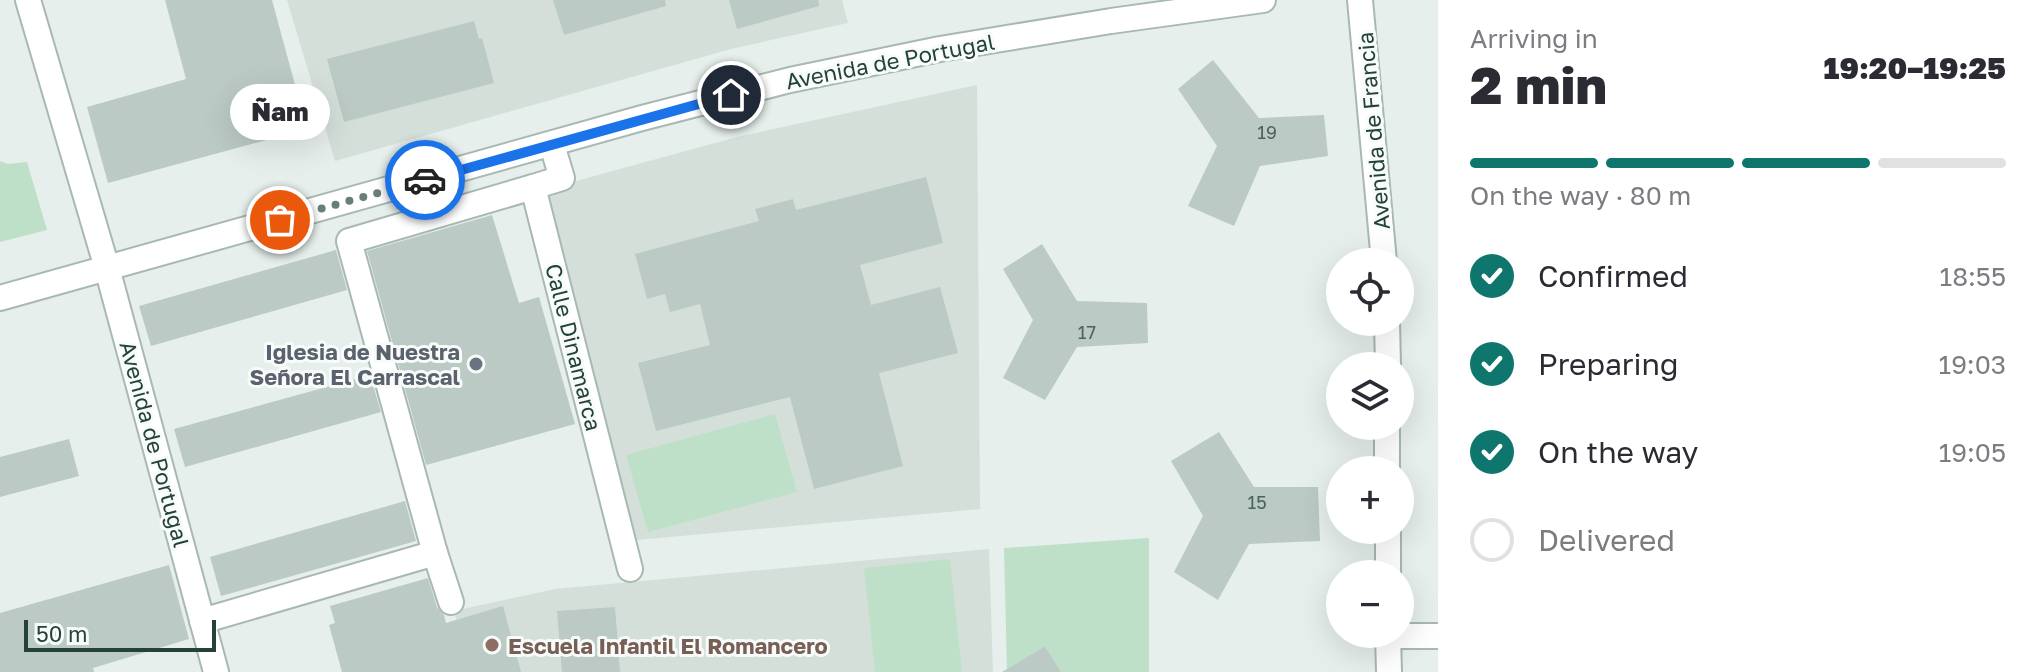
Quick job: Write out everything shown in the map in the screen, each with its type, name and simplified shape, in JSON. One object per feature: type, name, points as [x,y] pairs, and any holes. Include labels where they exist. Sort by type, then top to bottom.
[{"type":"street","points":[[28,0],[107,268]]},
{"type":"street","name":"Avenida de Portugal","points":[[0,298],[657,114],[790,80],[940,49],[1263,0]]},
{"type":"street","name":"Avenida de Francia","points":[[1360,0],[1383,248]]},
{"type":"street","points":[[451,602],[349,241],[562,178],[552,145]]},
{"type":"street","name":"Calle Dinamarca","points":[[533,187],[630,569]]},
{"type":"street","name":"Avenida de Portugal","points":[[107,268],[202,621]]},
{"type":"street","points":[[216,672],[202,621],[435,553]]},
{"type":"street","points":[[1414,636],[1438,636]]},
{"type":"street","points":[[1388,648],[1389,672]]},
{"type":"shaded area","points":[[287,0],[842,0],[848,23],[731,49],[335,161]]},
{"type":"shaded area","points":[[977,85],[980,509],[637,540],[543,190],[737,137]]},
{"type":"shaded area","points":[[989,549],[993,672],[470,672],[454,611],[555,589]]},
{"type":"green space","points":[[0,161],[8,164],[27,162],[47,230],[0,242]]},
{"type":"green space","points":[[775,414],[797,492],[648,532],[626,455]]},
{"type":"green space","points":[[1149,538],[1149,672],[1061,672],[1045,646],[1007,669],[1007,672],[1004,548]]},
{"type":"green space","points":[[950,559],[962,672],[875,672],[864,568]]},
{"type":"building","points":[[165,0],[272,0],[307,129],[108,183],[87,107],[186,79]]},
{"type":"building","points":[[553,0],[665,0],[666,6],[564,35]]},
{"type":"building","points":[[729,0],[818,0],[819,6],[737,29]]},
{"type":"building","points":[[474,21],[494,83],[344,122],[327,59]]},
{"type":"building","points":[[1213,60],[1259,118],[1324,115],[1328,156],[1260,166],[1234,226],[1188,206],[1217,146],[1178,89]]},
{"type":"building","points":[[926,177],[943,243],[860,265],[871,305],[940,287],[958,353],[879,373],[903,466],[814,489],[790,397],[656,431],[638,363],[710,345],[700,304],[670,312],[665,294],[647,299],[635,254],[759,221],[755,209],[793,199],[796,210]]},
{"type":"building","name":"Iglesia de Nuestra Señora El Carrascal","points":[[492,215],[519,303],[539,297],[575,424],[426,465],[367,251]]},
{"type":"building","points":[[1042,244],[1077,301],[1147,303],[1148,343],[1077,347],[1045,400],[1003,378],[1033,320],[1003,269]]},
{"type":"building","points":[[336,250],[347,290],[151,346],[139,306]]},
{"type":"building","points":[[370,375],[381,412],[185,467],[174,429]]},
{"type":"building","points":[[1219,432],[1254,487],[1318,487],[1320,541],[1249,544],[1218,600],[1174,572],[1203,516],[1171,461]]},
{"type":"building","points":[[69,439],[79,476],[0,497],[0,457]]},
{"type":"building","points":[[405,501],[416,541],[221,596],[210,557]]},
{"type":"building","points":[[169,565],[189,639],[93,668],[94,672],[0,672],[0,613]]},
{"type":"building","points":[[428,578],[437,607],[446,623],[503,606],[521,672],[342,672],[329,625],[335,623],[330,606]]},
{"type":"building","points":[[615,607],[620,672],[562,672],[557,611]]},
{"type":"building","points":[[1045,646],[1061,672],[1002,672]]},
{"type":"way so far","points":[[280,220],[425,180]]},
{"type":"place","name":"Ñam","points":[[280,220]]},
{"type":"place","name":"Iglesia de Nuestra Señora El Carrascal","points":[[476,364]]},
{"type":"place","name":"Escuela Infantil El Romancero","points":[[492,645]]},
{"type":"route","points":[[425,180],[731,95]]}]
